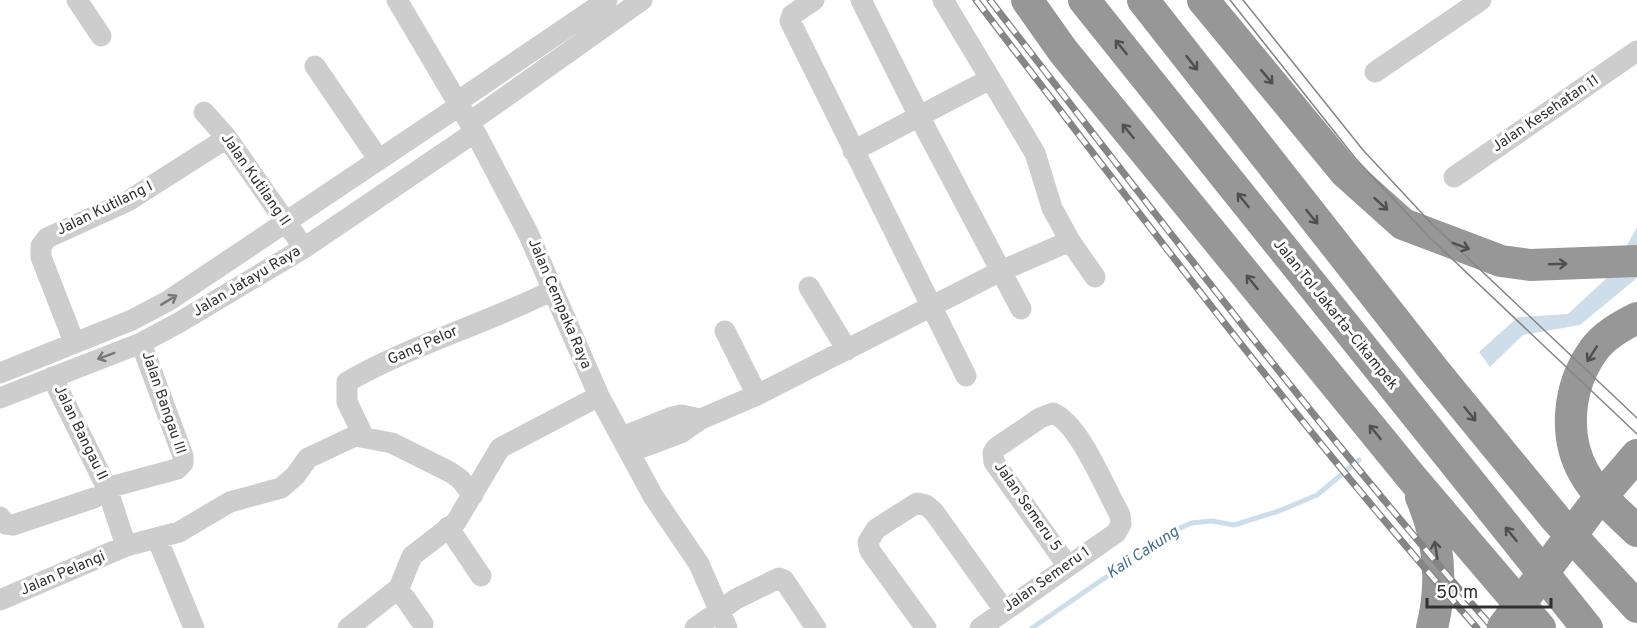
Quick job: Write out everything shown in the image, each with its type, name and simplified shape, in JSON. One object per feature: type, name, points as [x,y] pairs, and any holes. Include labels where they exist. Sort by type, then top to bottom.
[{"type":"highway","points":[[1028,0],[1063,51],[1412,478],[1540,628]]},
{"type":"highway","name":"Jalan Tol Jakarta–Cikampek","points":[[1084,0],[1587,628]]},
{"type":"highway","points":[[1143,0],[1281,179],[1448,387],[1556,519],[1637,607]]},
{"type":"highway","points":[[1203,0],[1345,172],[1403,224],[1501,261],[1530,265],[1626,262]]},
{"type":"highway","points":[[1637,318],[1619,327],[1593,351],[1576,389],[1570,429],[1573,451],[1585,475],[1599,494],[1637,531]]},
{"type":"highway","points":[[1502,627],[1590,510],[1637,455]]},
{"type":"highway","points":[[1412,478],[1432,527],[1440,569],[1438,603],[1432,628]]},
{"type":"street","points":[[77,0],[101,36]]},
{"type":"street","name":"Jalan Cempaka Raya","points":[[397,0],[465,115],[528,233],[599,396],[653,495],[699,564],[723,619]]},
{"type":"street","points":[[465,115],[642,0]]},
{"type":"street","points":[[814,0],[792,15],[790,21],[966,376]]},
{"type":"street","points":[[861,0],[919,116],[1021,309]]},
{"type":"street","points":[[943,0],[1035,153],[1052,208],[1070,242],[1095,277]]},
{"type":"street","points":[[1375,72],[1481,0]]},
{"type":"street","points":[[465,115],[593,4]]},
{"type":"street","name":"Jalan Kesehatan 11","points":[[1454,177],[1637,51]]},
{"type":"street","points":[[315,66],[378,160]]},
{"type":"street","points":[[853,152],[990,79]]},
{"type":"street","name":"Jalan Kutilang II","points":[[204,112],[227,138],[304,248]]},
{"type":"street","name":"Jalan Jatayu Raya","points":[[0,373],[132,320],[168,301],[378,160],[465,115]]},
{"type":"street","name":"Jalan Jatayu Raya","points":[[0,398],[141,343],[304,248],[465,115]]},
{"type":"street","name":"Jalan Kutilang I","points":[[74,342],[41,257],[41,246],[47,238],[136,197],[227,138]]},
{"type":"street","points":[[626,445],[681,433],[701,419],[757,395],[1001,271],[1070,242]]},
{"type":"street","points":[[809,287],[847,350]]},
{"type":"street","name":"Gang Pelor","points":[[364,437],[347,402],[347,382],[434,340],[514,309],[553,290]]},
{"type":"street","points":[[725,330],[757,395]]},
{"type":"street","name":"Jalan Bangau III","points":[[100,493],[177,469],[183,463],[183,456],[141,343]]},
{"type":"street","name":"Jalan Bangau II","points":[[52,378],[100,493],[126,546]]},
{"type":"street","points":[[348,628],[399,588],[412,556],[456,522],[500,448],[599,396]]},
{"type":"street","name":"Jalan Semeru 1","points":[[980,628],[1067,565],[1116,533],[1120,524],[1120,515],[1077,437],[1060,416],[1053,413],[1040,418],[996,448]]},
{"type":"street","points":[[626,445],[647,428],[681,415],[701,419]]},
{"type":"street","name":"Jalan Pelangi","points":[[0,600],[126,546],[179,532],[222,505],[257,493],[281,488],[296,476],[308,458],[345,439],[356,436],[364,437]]},
{"type":"street","points":[[364,437],[392,443],[450,472],[460,479],[473,495]]},
{"type":"street","name":"Jalan Semeru 5","points":[[996,448],[993,453],[994,462],[1067,565]]},
{"type":"street","points":[[3,520],[14,525],[100,493]]},
{"type":"street","points":[[926,628],[870,551],[868,542],[876,529],[917,503],[926,505],[1004,610]]},
{"type":"street","points":[[448,527],[481,576]]},
{"type":"street","points":[[157,538],[194,628]]},
{"type":"street","points":[[695,628],[723,619],[780,578],[816,628]]},
{"type":"street","points":[[405,598],[423,624]]},
{"type":"water","points":[[1637,227],[1637,278],[1580,325],[1523,335],[1490,367],[1479,352],[1518,317],[1568,314],[1611,274]]},
{"type":"waterway","name":"Kali Cakung","points":[[1032,628],[1170,533],[1191,523],[1212,521],[1234,525],[1279,511],[1317,495],[1359,460]]},
{"type":"tram line","points":[[1230,0],[1356,159],[1429,237],[1637,434]]},
{"type":"tram line","points":[[1243,0],[1363,150],[1432,224],[1637,418]]},
{"type":"railway","points":[[976,0],[1283,397],[1477,628]]},
{"type":"railway","points":[[990,0],[1299,396],[1427,552],[1493,628]]}]
